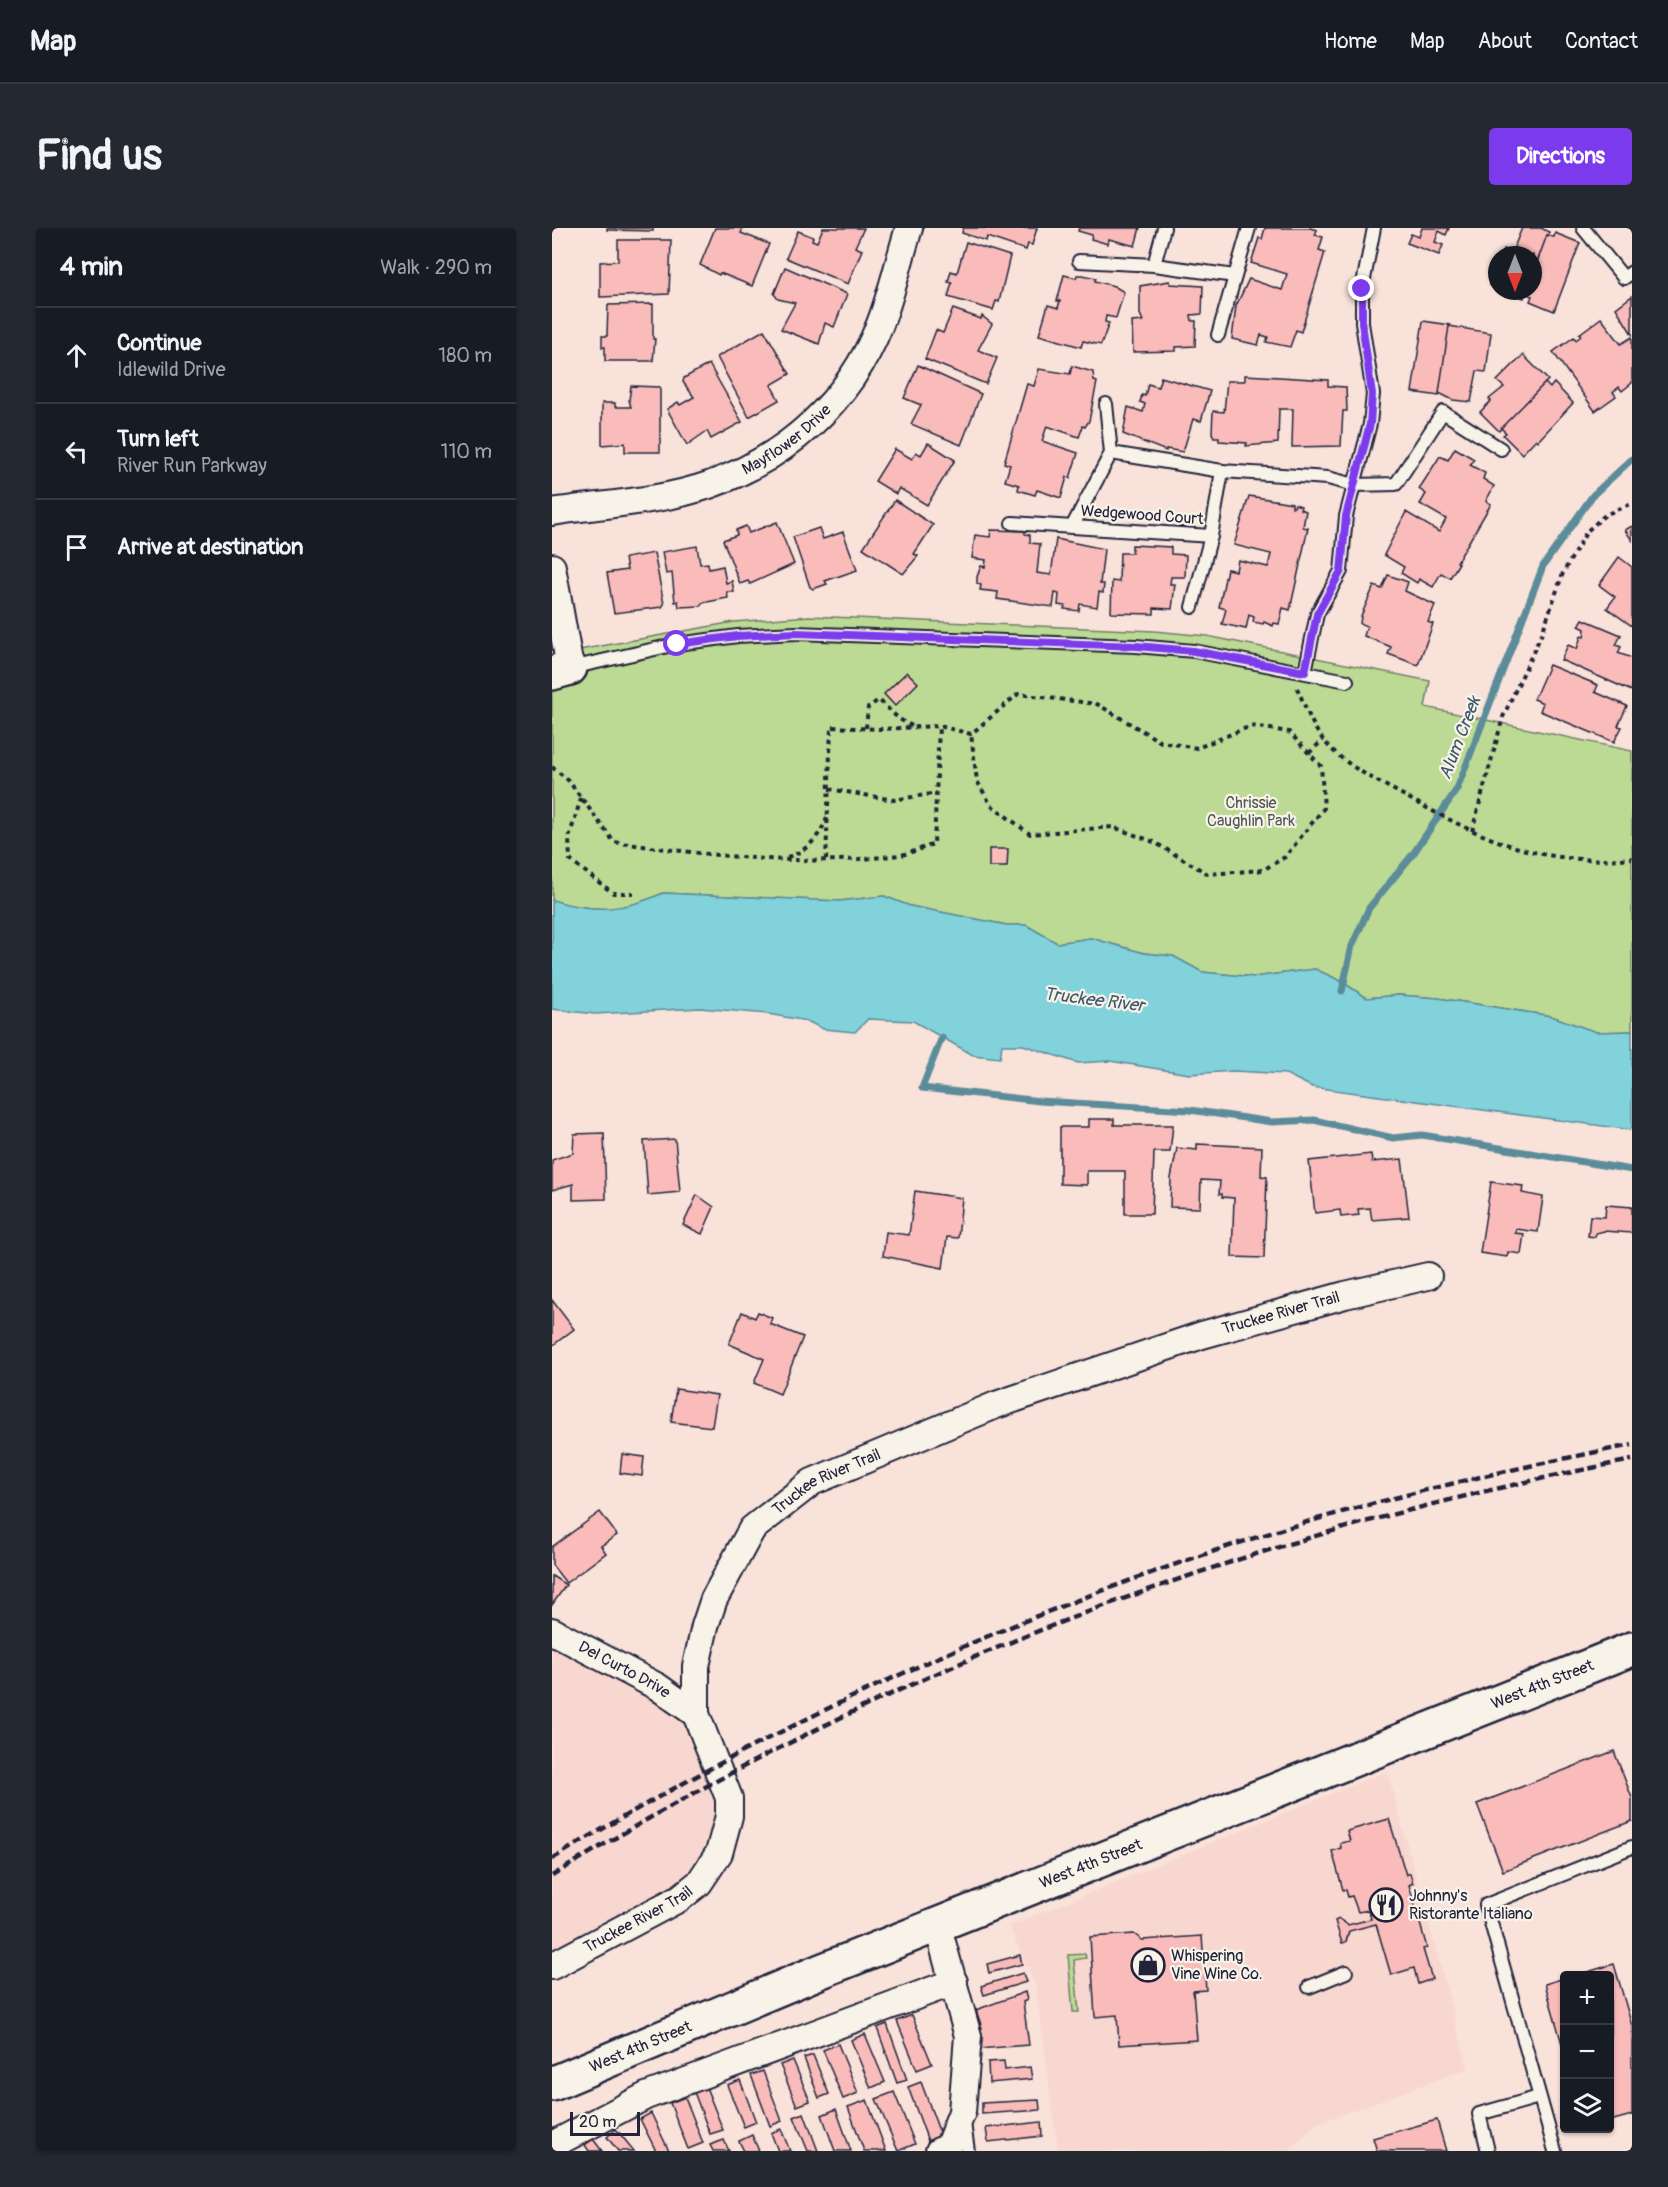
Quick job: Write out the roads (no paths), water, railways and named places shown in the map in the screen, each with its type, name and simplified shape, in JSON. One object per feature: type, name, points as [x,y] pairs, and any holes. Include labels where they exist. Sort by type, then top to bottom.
[{"type":"main road","name":"West 4th Street","points":[[552,2084],[937,1924],[1631,1652]]},
{"type":"street","name":"Mayflower Drive","points":[[552,512],[667,495],[708,486],[748,470],[783,448],[813,424],[833,402],[862,362],[880,324],[909,228]]},
{"type":"street","points":[[552,567],[561,671]]},
{"type":"street","name":"Truckee River Trail","points":[[552,1966],[680,1898],[699,1883],[715,1861],[726,1833],[729,1798],[696,1714],[696,1666],[714,1599],[752,1530],[812,1482],[890,1448],[1059,1382],[1202,1335],[1345,1295],[1428,1276]]},
{"type":"street","name":"Del Curto Drive","points":[[552,1631],[658,1687],[696,1714]]},
{"type":"street","points":[[937,1924],[968,2036],[962,2112],[948,2148],[939,2151]]},
{"type":"street","points":[[552,2145],[645,2096],[954,1982]]},
{"type":"lane","points":[[1154,265],[1164,228]]},
{"type":"lane","points":[[1218,335],[1249,228]]},
{"type":"lane","points":[[1305,672],[1317,614],[1341,571],[1346,516],[1370,424],[1372,394],[1362,323],[1362,289],[1374,228]]},
{"type":"lane","points":[[1583,228],[1624,278],[1632,272]]},
{"type":"lane","points":[[1079,261],[1154,265],[1235,276]]},
{"type":"lane","points":[[1106,404],[1111,453],[1222,471],[1328,478],[1354,485],[1396,484],[1443,412],[1501,449]]},
{"type":"lane","name":"Wedgewood Court","points":[[1071,527],[1111,453]]},
{"type":"lane","name":"Wedgewood Court","points":[[1192,607],[1211,536],[1222,471]]},
{"type":"lane","name":"Wedgewood Court","points":[[1012,523],[1211,536]]},
{"type":"lane","points":[[561,671],[677,644],[738,636],[796,633],[1136,646],[1194,651],[1347,681]]},
{"type":"lane","points":[[1555,2151],[1486,1905],[1632,1847]]},
{"type":"lane","points":[[1309,1987],[1346,1972]]},
{"type":"lane","points":[[1488,2151],[1479,2114],[1539,2097]]},
{"type":"lane","points":[[962,2112],[969,2151]]},
{"type":"water","name":"Truckee River","points":[[663,893],[839,901],[884,896],[910,906],[1007,925],[1026,925],[1057,943],[1091,938],[1144,953],[1173,956],[1202,972],[1254,977],[1315,969],[1339,980],[1367,998],[1399,995],[1438,998],[1551,1016],[1596,1032],[1632,1031],[1632,1130],[1312,1087],[1286,1074],[1234,1071],[1189,1074],[1110,1061],[1078,1063],[1023,1045],[1002,1045],[1000,1058],[973,1055],[913,1021],[868,1019],[855,1032],[823,1029],[807,1021],[768,1014],[700,1008],[595,1014],[552,1009],[552,900],[582,907],[609,908],[635,904]]},
{"type":"waterway","name":"Alum Creek","points":[[1342,991],[1352,946],[1369,908],[1413,854],[1457,789],[1543,566],[1593,495],[1632,459]]},
{"type":"waterway","points":[[942,1037],[922,1088],[1040,1101],[1190,1110],[1272,1122],[1314,1120],[1393,1138],[1422,1135],[1632,1170]]},
{"type":"railway","points":[[552,1859],[726,1760],[815,1715],[906,1672],[1090,1595],[1280,1530],[1367,1505],[1543,1463],[1632,1445]]},
{"type":"railway","points":[[552,1876],[679,1801],[808,1733],[939,1672],[1072,1618],[1208,1569],[1346,1527],[1487,1491],[1632,1460]]},
{"type":"place","name":"Johnny's Ristorante Italiano","points":[[1386,1905]]},
{"type":"place","name":"Whispering Vine Wine Co.","points":[[1148,1965]]},
{"type":"park label","name":"Chrissie Caughlin Park","points":[[1251,812]]}]
